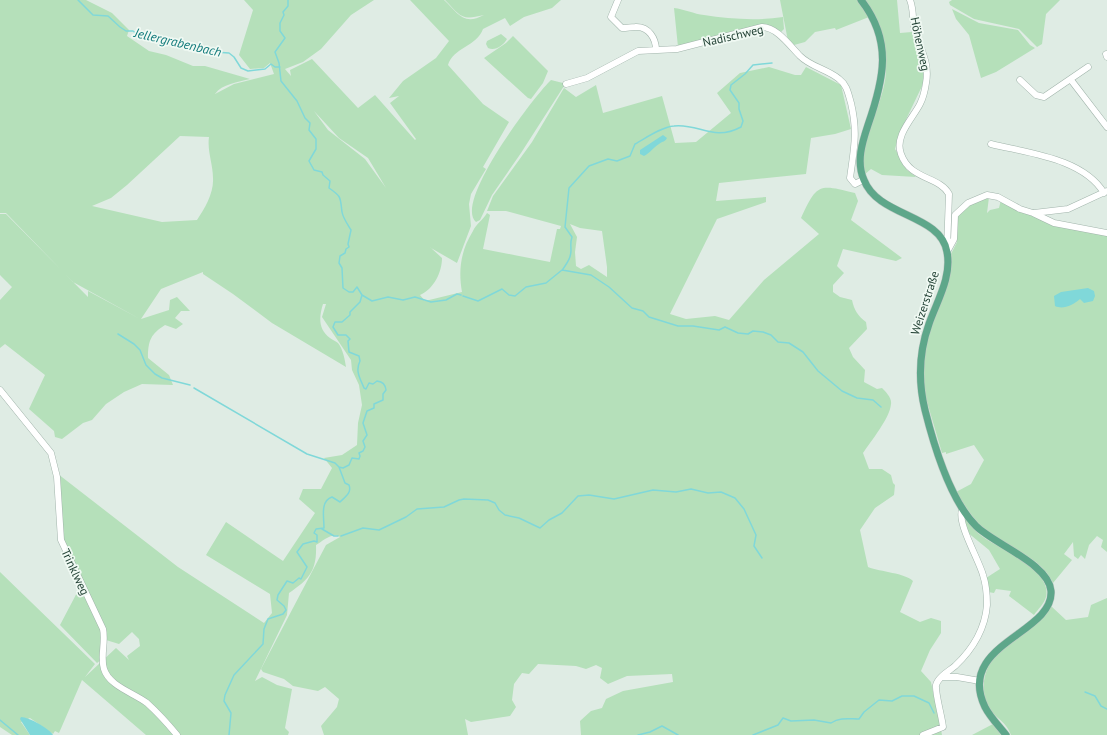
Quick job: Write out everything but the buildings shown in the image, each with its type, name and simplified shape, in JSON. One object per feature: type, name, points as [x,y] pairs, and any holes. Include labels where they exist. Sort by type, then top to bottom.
[{"type":"main road","points":[[861,0],[876,25],[884,61],[880,90],[864,139],[860,158],[863,180],[871,193],[880,201],[912,217],[936,233],[947,250]]},
{"type":"main road","name":"Weizerstraße","points":[[947,250],[948,264],[946,277],[924,339],[920,374],[920,386],[931,432],[952,491],[962,510],[983,533],[1035,567],[1045,577],[1051,590],[1047,604],[1039,616],[996,650],[989,658],[983,670],[980,681]]},
{"type":"main road","points":[[980,681],[980,691],[986,708],[1006,735]]},
{"type":"street","points":[[618,0],[611,16],[622,28],[638,27],[650,33],[655,41],[656,50]]},
{"type":"street","name":"Höhenweg","points":[[910,0],[915,32],[924,54],[928,71],[920,103],[901,138],[900,152],[904,161],[915,172],[942,186],[949,194],[947,250]]},
{"type":"street","name":"Nadischweg","points":[[566,84],[587,78],[638,51],[684,48],[762,27],[773,30],[806,62],[836,76],[846,86],[856,130],[855,151],[850,178],[855,184],[863,180]]},
{"type":"street","points":[[1020,80],[1036,95],[1044,97],[1088,67]]},
{"type":"street","points":[[1071,80],[1107,126]]},
{"type":"street","points":[[991,144],[1020,149],[1058,161],[1092,178],[1105,192],[1068,209],[1033,213]]},
{"type":"street","points":[[947,250],[954,239],[955,215],[963,206],[980,197],[997,197],[1020,209],[1059,224],[1107,233]]},
{"type":"street","name":"Trinklweg","points":[[0,390],[34,430],[52,455],[57,477],[61,540],[103,629],[105,639],[103,665],[105,672],[115,683],[154,710],[177,735]]},
{"type":"street","points":[[923,735],[943,727],[942,712],[936,691],[937,682],[956,665],[976,639],[985,620],[987,604],[984,576],[961,518],[962,510]]},
{"type":"street","points":[[942,677],[957,677],[980,681]]},
{"type":"green space","points":[[0,0],[86,0],[112,13],[129,30],[127,36],[149,51],[166,55],[193,66],[205,66],[250,79],[235,82],[222,88],[215,94],[234,84],[274,74],[270,63],[264,68],[250,69],[239,55],[253,10],[244,0],[374,0],[351,15],[321,49],[303,62],[285,69],[291,76],[290,70],[312,59],[358,108],[375,95],[415,140],[416,139],[390,103],[399,96],[389,98],[403,81],[436,58],[449,41],[410,0],[444,0],[461,16],[466,19],[471,19],[484,15],[476,17],[462,16],[445,0],[561,0],[552,8],[524,17],[510,26],[505,18],[483,29],[476,39],[451,59],[448,65],[483,104],[509,122],[483,167],[486,169],[471,194],[469,204],[471,226],[457,263],[431,248],[442,258],[442,263],[436,280],[429,289],[420,295],[425,301],[462,292],[460,276],[463,253],[474,229],[487,213],[490,215],[483,249],[550,262],[557,229],[560,229],[561,226],[506,211],[487,211],[493,196],[532,142],[564,88],[576,97],[596,85],[603,113],[662,96],[675,143],[696,142],[731,113],[717,93],[740,73],[769,67],[795,75],[801,75],[806,67],[841,85],[851,129],[835,134],[811,138],[806,174],[719,183],[716,201],[766,197],[766,202],[717,219],[670,314],[686,319],[715,316],[729,320],[764,280],[819,234],[801,218],[811,198],[820,189],[834,188],[855,193],[858,201],[851,220],[902,258],[896,261],[843,249],[837,266],[844,273],[833,285],[833,292],[840,297],[852,300],[857,312],[866,322],[867,329],[849,348],[853,357],[865,370],[864,382],[877,389],[882,388],[891,400],[890,410],[884,422],[863,453],[869,469],[882,469],[891,475],[895,485],[894,495],[875,508],[860,530],[868,567],[899,574],[913,581],[900,612],[920,622],[931,618],[941,621],[941,633],[930,650],[921,671],[931,682],[942,735],[581,735],[580,721],[591,711],[602,708],[606,699],[623,691],[673,682],[672,674],[627,676],[608,684],[600,678],[602,668],[596,665],[586,669],[576,666],[538,664],[529,674],[522,673],[514,684],[512,700],[516,707],[510,716],[471,722],[465,719],[468,735],[324,735],[321,726],[337,707],[339,699],[325,687],[318,691],[293,686],[284,679],[263,672],[261,669],[326,545],[340,537],[331,536],[316,545],[315,562],[310,574],[307,579],[289,593],[287,615],[255,681],[262,677],[277,685],[292,689],[285,728],[289,732],[288,735],[146,735],[82,680],[59,733],[55,731],[53,734],[30,718],[21,722],[30,735],[12,735],[0,727],[0,572],[95,664],[85,677],[116,648],[129,660],[127,656],[140,646],[139,639],[132,632],[119,644],[106,640],[61,536],[58,474],[178,567],[264,623],[272,613],[270,594],[206,555],[226,522],[283,561],[315,513],[299,499],[303,489],[321,489],[332,468],[324,458],[342,455],[357,445],[358,423],[362,405],[359,385],[352,370],[351,360],[322,317],[326,304],[323,304],[320,318],[321,327],[331,339],[340,345],[344,355],[346,367],[272,323],[203,274],[203,272],[161,289],[141,319],[169,310],[170,300],[177,297],[190,311],[181,311],[175,318],[183,324],[176,329],[165,325],[156,331],[150,342],[148,358],[169,375],[173,385],[142,384],[124,392],[106,404],[92,420],[83,423],[62,439],[55,437],[54,431],[29,409],[45,375],[5,344],[0,348],[0,300],[12,287],[0,275],[0,214],[6,214],[63,271],[6,213],[0,213]],"holes":[[[314,111],[339,138],[368,158],[386,188],[365,159],[328,130]],[[180,136],[209,137],[213,184],[208,200],[197,220],[162,222],[92,206],[111,198]],[[570,224],[580,228],[602,231],[607,277],[589,265],[581,269],[576,266],[575,252],[577,237]],[[73,282],[140,319],[88,291],[88,297]]]},
{"type":"green space","points":[[780,0],[857,0],[869,17],[836,30],[835,28],[815,32],[805,42],[794,45],[788,41]]},
{"type":"green space","points":[[864,0],[897,0],[900,33],[912,32],[922,59],[924,82],[900,132],[895,149],[907,170],[916,177],[882,175],[871,169],[864,175],[863,161],[865,147],[868,133],[882,92],[886,64],[880,42]]},
{"type":"green space","points":[[952,0],[1060,0],[1046,14],[1042,44],[1037,47],[1019,29],[974,19],[950,5],[949,2]]},
{"type":"green space","points":[[674,8],[700,14],[733,18],[763,19],[783,17],[784,29],[781,32],[772,27],[678,47]]},
{"type":"green space","points":[[952,9],[979,23],[1018,30],[1030,45],[1035,48],[996,72],[981,78],[969,35],[956,19]]},
{"type":"green space","points":[[501,34],[507,39],[503,44],[493,49],[488,48],[486,44],[487,41]]},
{"type":"green space","points":[[513,36],[548,71],[543,83],[531,99],[528,98],[484,58],[506,43]]},
{"type":"green space","points":[[551,80],[563,83],[564,86],[492,195],[480,220],[476,222],[472,211],[476,194],[485,173],[498,150],[514,127],[529,106]]},
{"type":"green space","points":[[989,197],[987,213],[990,210],[999,208],[1001,200],[1028,213],[1107,234],[1107,552],[1101,547],[1103,540],[1097,536],[1089,545],[1085,559],[1081,555],[1078,559],[1074,556],[1073,542],[1064,554],[1072,560],[1053,583],[1041,566],[988,532],[978,523],[956,492],[971,484],[984,460],[974,445],[946,454],[946,452],[942,453],[925,395],[923,368],[928,336],[951,254],[957,242],[956,217],[969,204]]},
{"type":"green space","points":[[964,518],[975,531],[987,540],[1022,560],[1041,577],[1046,587],[1046,597],[1034,615],[1009,596],[1011,591],[996,589],[994,593],[988,592],[986,578],[1000,569],[989,550],[967,532]]},
{"type":"green space","points":[[80,587],[102,631],[101,660],[97,663],[60,625]]},
{"type":"green space","points":[[1107,598],[1107,735],[1011,735],[1006,725],[992,712],[985,698],[985,675],[992,660],[1051,606],[1066,620],[1088,617],[1091,605]]},
{"type":"green space","points":[[993,724],[1001,735],[972,735]]},
{"type":"water","points":[[663,135],[667,138],[665,140],[644,156],[640,154],[640,150]]},
{"type":"water","points":[[1088,288],[1094,291],[1095,296],[1093,301],[1084,303],[1080,299],[1068,306],[1055,306],[1054,296],[1061,292]]},
{"type":"water","points":[[21,717],[39,724],[53,735],[30,735],[20,719]]},
{"type":"waterway","name":"Jellergrabenbach","points":[[78,0],[93,15],[108,16],[126,31],[133,31],[138,35],[144,33],[163,40],[177,40],[184,44],[203,47],[214,52],[229,53],[234,57],[241,68],[248,71],[265,69],[271,64],[275,67],[280,67]]},
{"type":"waterway","points":[[229,735],[231,713],[224,701],[225,695],[234,675],[263,644],[264,629],[268,619],[283,614],[286,610],[277,600],[278,595],[287,581],[293,583],[299,578],[301,579],[307,567],[297,552],[303,544],[314,541],[317,542],[317,535],[314,533],[316,529],[324,528],[324,506],[326,502],[332,497],[340,502],[349,493],[349,485],[345,483],[339,467],[343,468],[349,465],[352,458],[359,459],[359,453],[363,451],[365,447],[363,441],[367,435],[363,423],[367,411],[374,408],[374,404],[383,400],[383,394],[386,390],[385,386],[381,382],[377,381],[373,384],[369,383],[366,389],[364,388],[358,371],[360,361],[359,356],[349,352],[348,341],[350,339],[346,335],[338,335],[333,327],[335,322],[342,322],[350,315],[350,312],[360,302],[362,295],[357,287],[353,292],[349,292],[343,288],[342,268],[339,263],[340,256],[345,253],[346,249],[349,247],[348,244],[351,230],[343,214],[340,198],[329,188],[330,181],[323,175],[322,172],[314,170],[309,161],[316,149],[316,139],[309,130],[310,123],[305,118],[297,101],[281,81],[279,63],[275,52],[285,38],[280,31],[280,23],[284,15],[283,12],[288,6],[288,0]]},
{"type":"waterway","points":[[563,269],[570,256],[572,237],[565,227],[569,188],[589,166],[608,159],[617,161],[630,156],[635,144],[664,128],[683,126],[722,133],[741,127],[743,121],[739,109],[739,103],[730,90],[731,85],[745,74],[753,65],[772,63]]},
{"type":"waterway","points":[[463,296],[478,301],[502,289],[509,295],[515,296],[526,287],[546,283],[562,270],[591,275],[609,287],[632,308],[643,311],[649,317],[678,326],[693,326],[719,330],[725,327],[738,333],[748,334],[753,331],[763,332],[771,335],[778,342],[789,343],[803,352],[818,371],[842,391],[857,398],[873,400],[881,407]]},
{"type":"waterway","points":[[362,295],[372,301],[388,297],[403,300],[415,297],[431,302],[446,300],[457,294],[461,295]]},
{"type":"waterway","points":[[118,334],[134,344],[140,350],[146,365],[155,374],[162,378],[190,385]]},
{"type":"waterway","points":[[194,388],[307,454],[335,463],[339,467]]},
{"type":"waterway","points":[[341,536],[363,528],[379,530],[406,517],[417,509],[444,507],[464,499],[488,500],[495,503],[499,510],[505,515],[519,518],[540,528],[549,520],[562,513],[578,496],[589,495],[614,499],[653,490],[676,492],[691,489],[708,493],[721,492],[735,498],[744,509],[756,535],[754,546],[762,558]]},
{"type":"waterway","points":[[322,529],[334,536],[338,536]]},
{"type":"waterway","points":[[1085,692],[1095,696],[1101,706],[1107,709]]},
{"type":"waterway","points":[[753,735],[778,725],[783,718],[791,721],[814,720],[831,723],[841,719],[859,719],[864,712],[879,700],[892,701],[902,696],[914,696],[929,703],[934,713]]},
{"type":"waterway","points":[[0,720],[18,735]]},
{"type":"waterway","points":[[638,735],[650,732],[662,726],[678,735]]}]
